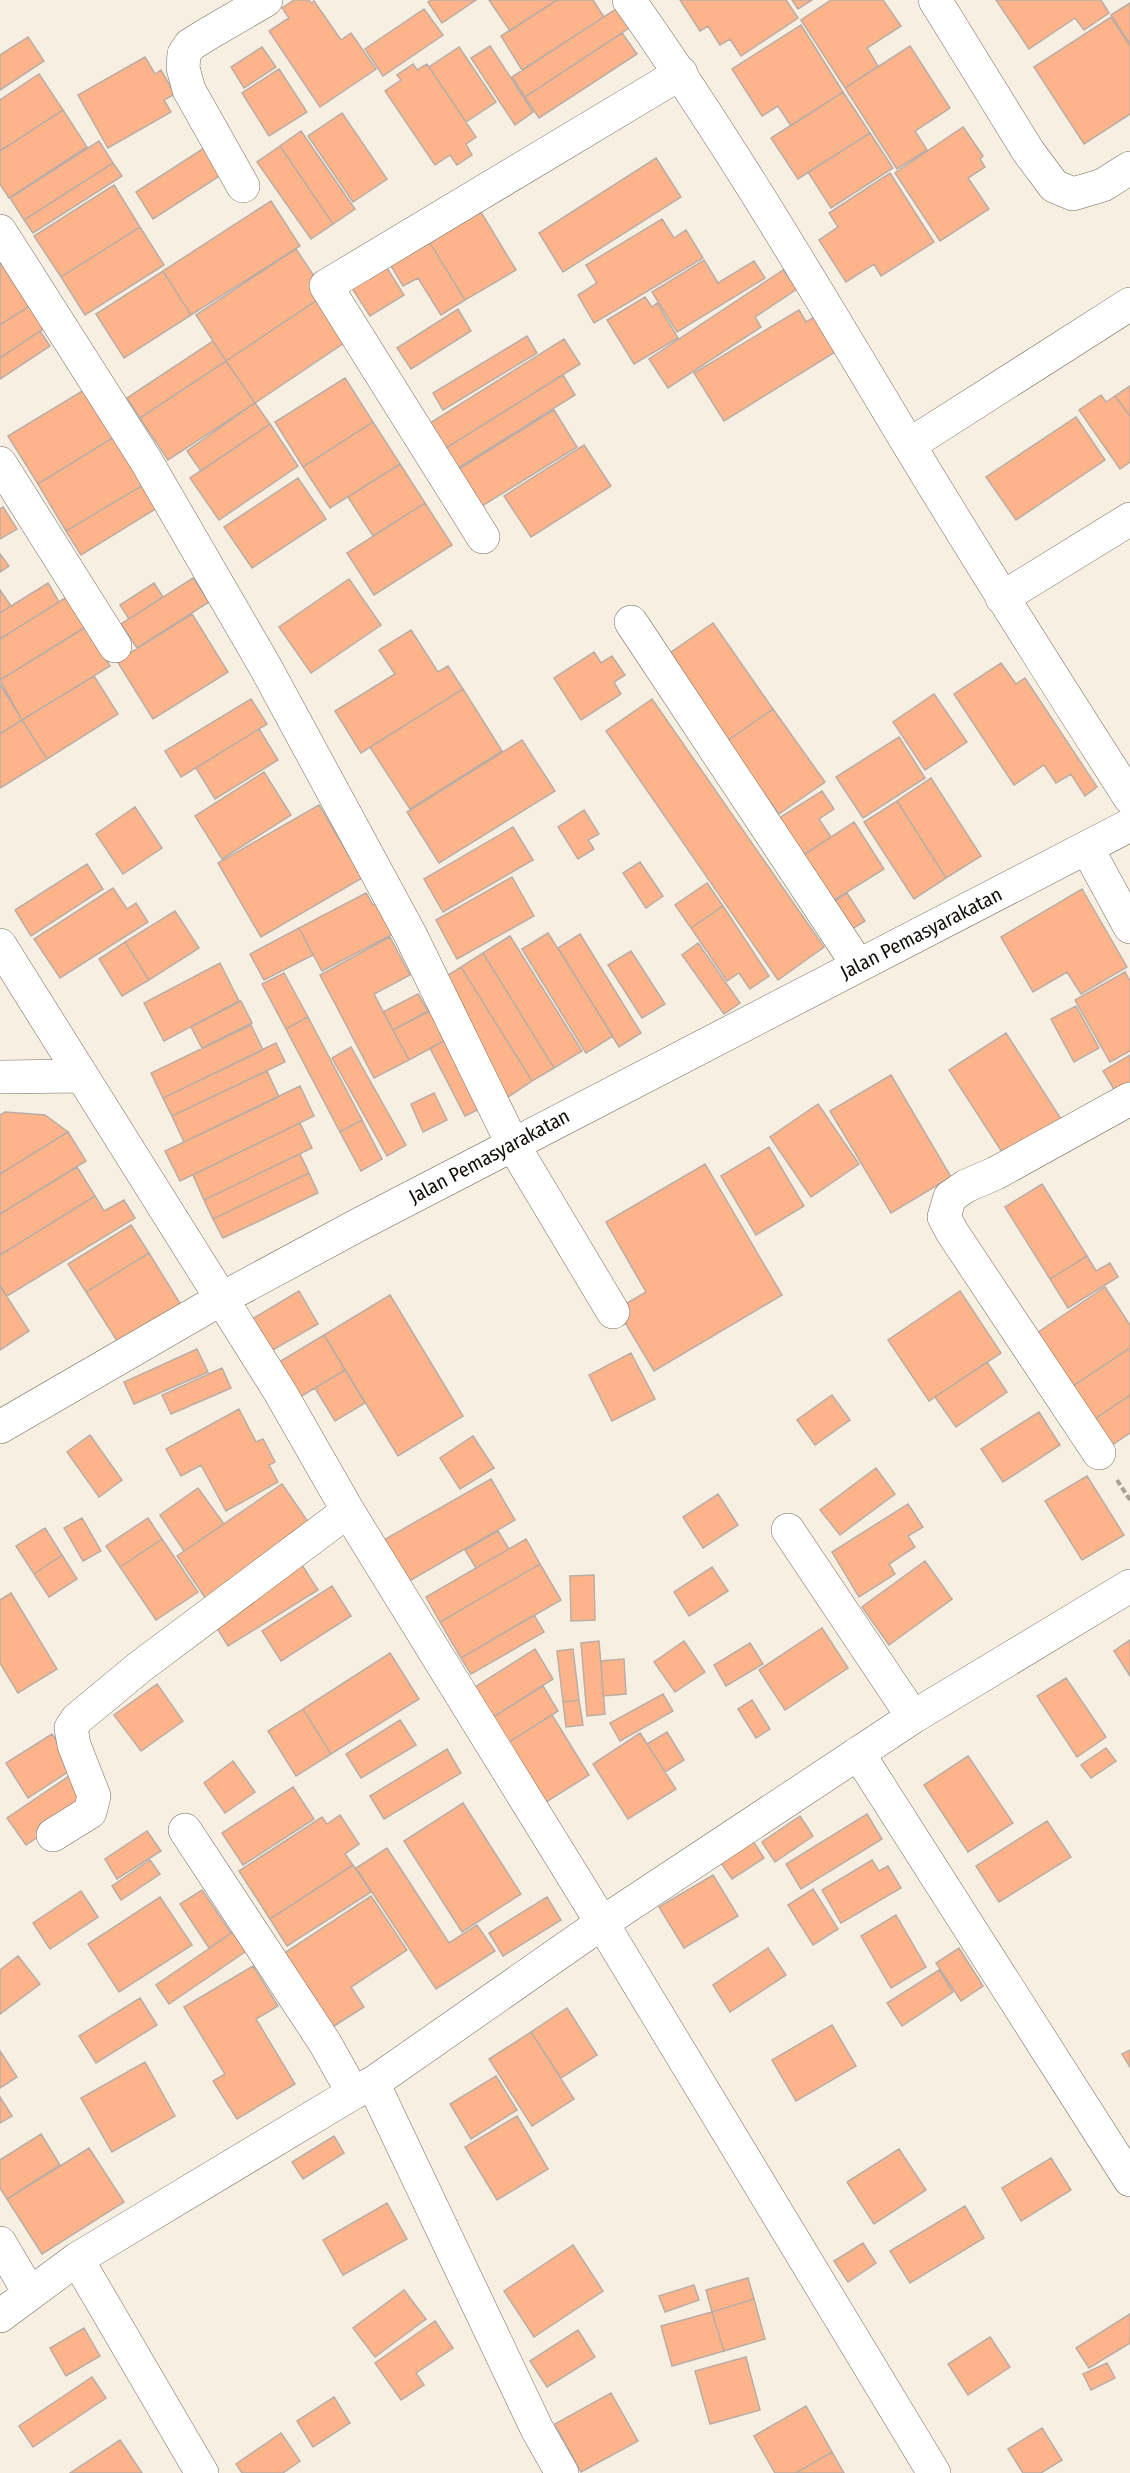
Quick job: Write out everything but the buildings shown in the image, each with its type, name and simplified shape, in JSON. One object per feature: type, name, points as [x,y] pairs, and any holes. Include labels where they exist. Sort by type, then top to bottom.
[{"type":"street","points":[[243,186],[189,90],[183,68],[184,54],[190,45],[267,0]]},
{"type":"street","points":[[629,0],[681,73],[1002,598],[1130,798]]},
{"type":"street","points":[[935,0],[1028,151],[1054,186],[1073,194],[1103,185],[1130,168]]},
{"type":"street","points":[[483,537],[327,286],[681,73]]},
{"type":"street","points":[[0,231],[145,459],[266,668],[410,934],[512,1143],[613,1312]]},
{"type":"street","points":[[909,445],[1130,304]]},
{"type":"street","points":[[0,463],[115,646]]},
{"type":"street","points":[[1002,598],[1130,519]]},
{"type":"street","points":[[631,622],[858,965]]},
{"type":"street","name":"Jalan Pemasyarakatan","points":[[0,1427],[221,1299],[512,1143],[1130,825]]},
{"type":"street","points":[[1087,848],[1130,927]]},
{"type":"street","points":[[0,945],[280,1392],[348,1511],[602,1923],[934,2473]]},
{"type":"street","points":[[0,1077],[81,1076]]},
{"type":"street","points":[[1099,1453],[944,1217],[950,1197],[966,1186],[996,1173],[1130,1099]]},
{"type":"street","points":[[52,1835],[90,1812],[94,1796],[74,1745],[71,1728],[77,1719],[141,1666],[348,1511]]},
{"type":"street","points":[[788,1530],[913,1717]]},
{"type":"street","points":[[0,2316],[77,2259],[363,2088],[602,1923],[913,1717],[1130,1586]]},
{"type":"street","points":[[858,1753],[1130,2181]]},
{"type":"street","points":[[185,1830],[313,2025],[363,2088],[537,2429],[562,2473]]},
{"type":"street","points":[[0,2243],[30,2294]]},
{"type":"street","points":[[77,2259],[202,2473]]}]
